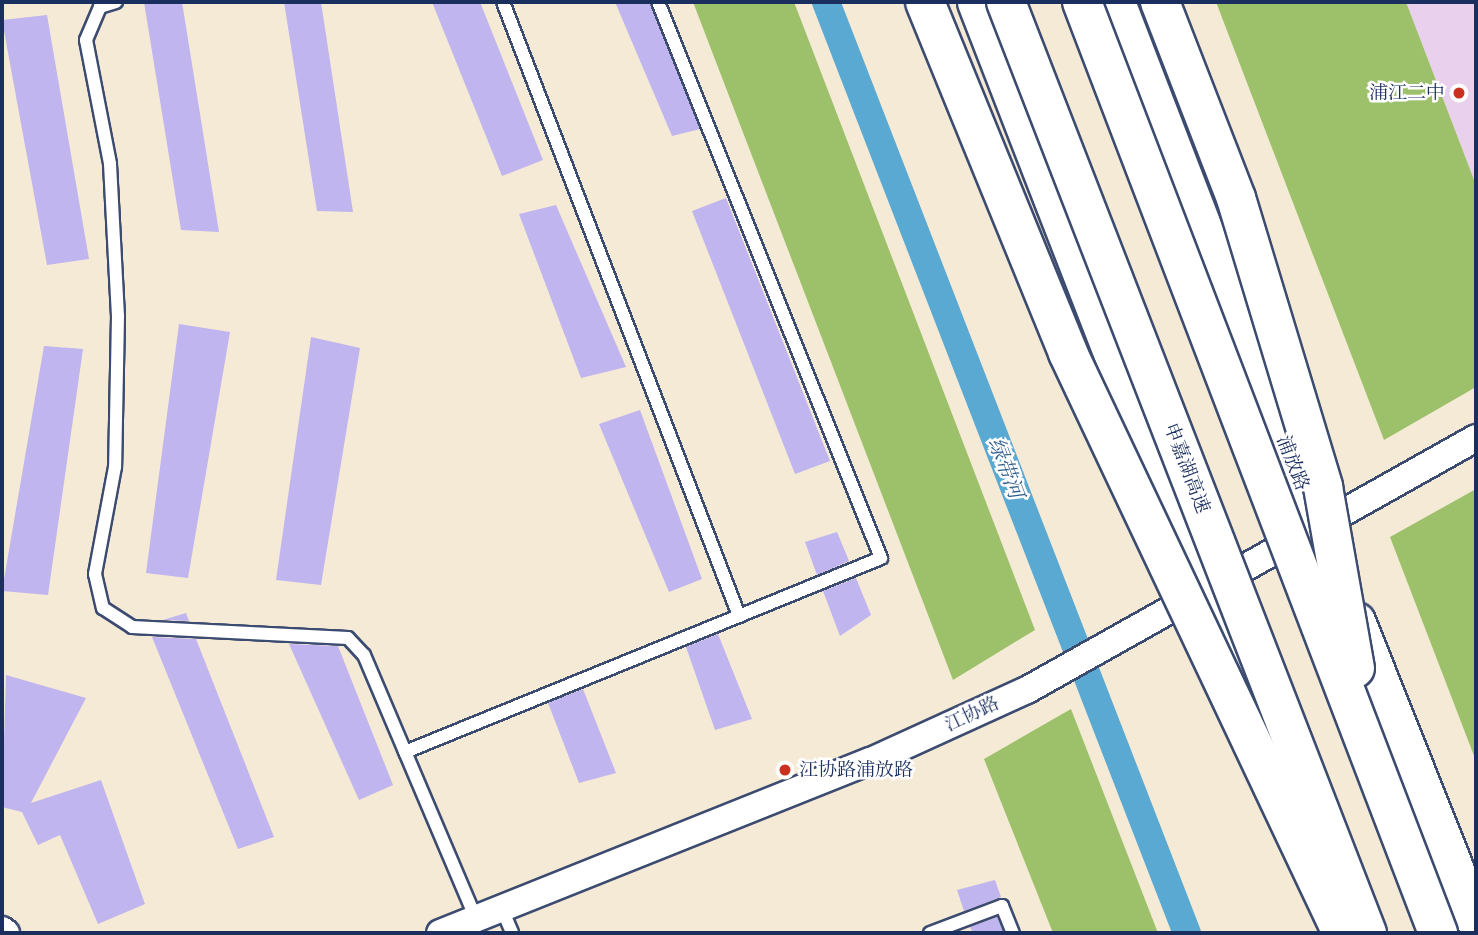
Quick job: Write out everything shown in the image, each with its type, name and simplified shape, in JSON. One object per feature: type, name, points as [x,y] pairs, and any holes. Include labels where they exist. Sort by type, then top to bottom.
[{"type":"highway","points":[[925,2],[1068,353],[1342,933]]},
{"type":"highway","name":"申嘉湖高速","points":[[1006,2],[1367,933]]},
{"type":"highway","points":[[1082,2],[1438,933]]},
{"type":"highway","points":[[1160,2],[1236,198],[1322,487],[1371,756]]},
{"type":"main road","points":[[976,2],[1335,933]]},
{"type":"main road","name":"浦放路","points":[[1116,2],[1318,526],[1476,922]]},
{"type":"street","name":"江协路","points":[[440,933],[871,761],[1027,690],[1476,438]]},
{"type":"lane","points":[[116,2],[100,7],[86,40],[110,164],[118,316],[115,467],[95,574],[103,608],[132,627],[348,638],[364,655],[476,919]]},
{"type":"lane","points":[[503,2],[739,616]]},
{"type":"lane","points":[[405,752],[881,558],[658,2]]},
{"type":"lane","points":[[930,933],[1002,906],[1013,933]]},
{"type":"lane","points":[[502,909],[512,933]]},
{"type":"shaded area","name":"浦江二中","points":[[1406,2],[1476,2],[1476,185]]},
{"type":"green space","points":[[693,2],[794,2],[1035,630],[953,680]]},
{"type":"green space","points":[[1216,2],[1406,2],[1476,185],[1476,387],[1384,440]]},
{"type":"green space","points":[[1476,489],[1476,761],[1390,537]]},
{"type":"green space","points":[[1071,709],[1158,933],[1053,933],[984,759]]},
{"type":"building","points":[[144,2],[182,2],[219,232],[181,230]]},
{"type":"building","points":[[284,2],[321,2],[353,212],[317,211]]},
{"type":"building","points":[[432,2],[480,2],[543,160],[502,176]]},
{"type":"building","points":[[615,2],[649,2],[700,129],[672,136]]},
{"type":"building","points":[[47,15],[89,259],[47,265],[2,20]]},
{"type":"building","points":[[726,198],[830,461],[795,474],[692,211]]},
{"type":"building","points":[[556,205],[626,367],[581,378],[519,214]]},
{"type":"building","points":[[179,324],[230,332],[188,578],[146,573]]},
{"type":"building","points":[[311,337],[360,348],[321,585],[276,580]]},
{"type":"building","points":[[44,346],[83,349],[48,595],[2,591]]},
{"type":"building","points":[[640,410],[702,579],[669,592],[599,424]]},
{"type":"building","points":[[837,532],[849,561],[817,575],[805,542]]},
{"type":"building","points":[[856,578],[871,615],[840,636],[823,591]]},
{"type":"building","points":[[186,613],[189,621],[163,620]]},
{"type":"building","points":[[718,634],[752,719],[715,730],[686,647]]},
{"type":"building","points":[[152,637],[196,639],[274,837],[238,849]]},
{"type":"building","points":[[289,644],[338,646],[393,785],[359,800]]},
{"type":"building","points":[[6,675],[86,698],[31,803],[101,780],[145,904],[98,924],[60,835],[38,845],[22,812],[2,807]]},
{"type":"building","points":[[583,689],[616,773],[579,783],[548,703]]},
{"type":"building","points":[[995,880],[1001,897],[964,911],[957,890]]},
{"type":"building","points":[[997,917],[1004,933],[973,933],[970,927]]},
{"type":"waterway","name":"绿带河","points":[[826,2],[1187,933]]},
{"type":"place","name":"浦江二中","points":[[1459,93]]},
{"type":"place","name":"江协路浦放路","points":[[785,770]]}]
